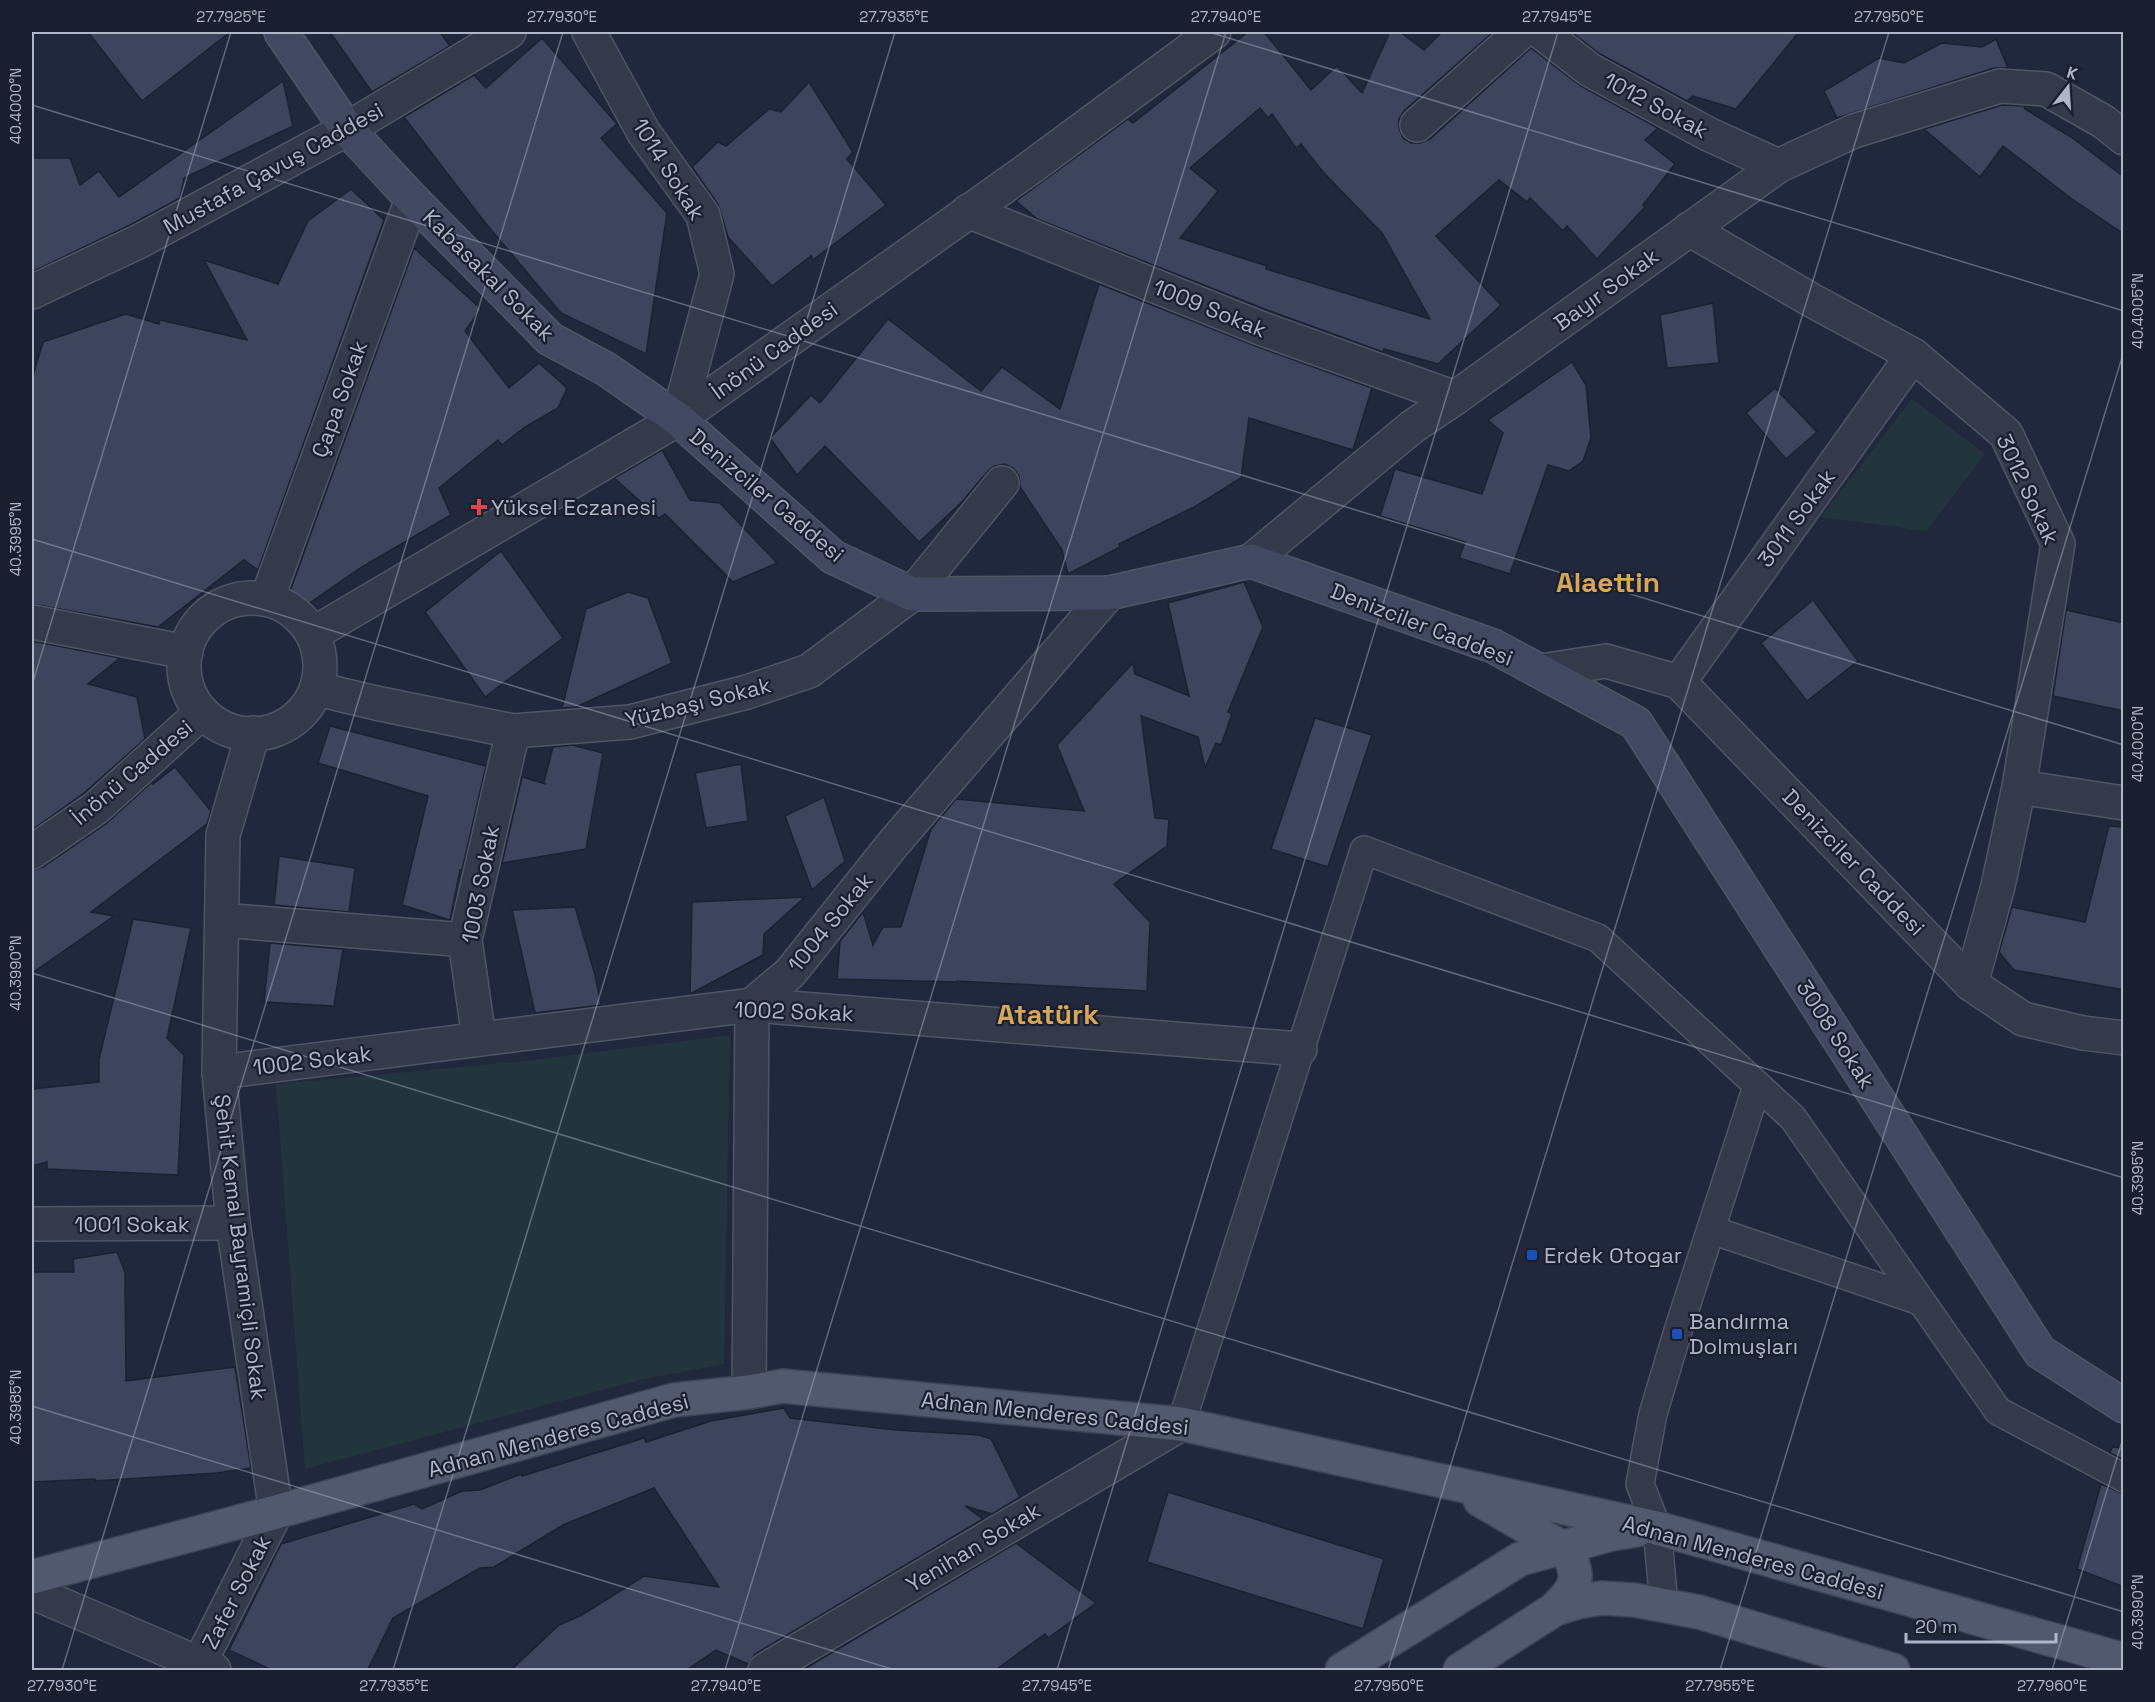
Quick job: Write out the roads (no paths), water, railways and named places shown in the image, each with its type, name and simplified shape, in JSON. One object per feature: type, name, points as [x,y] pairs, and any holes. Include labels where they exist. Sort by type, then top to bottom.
[{"type":"main road","name":"Kabasakal Sokak","points":[[281,32],[347,129],[412,199],[550,339],[606,369],[678,419]]},
{"type":"main road","name":"Denizciler Caddesi","points":[[678,419],[833,557],[912,594],[1109,593],[1251,561],[1493,646],[1540,672]]},
{"type":"main road","name":"3008 Sokak","points":[[1540,672],[1636,723],[2040,1352],[2124,1406]]},
{"type":"main road","name":"Adnan Menderes Caddesi","points":[[32,1577],[276,1512],[675,1400],[783,1386],[1181,1424],[1657,1528],[2124,1660]]},
{"type":"main road","name":"Adnan Menderes Caddesi","points":[[1449,1483],[1561,1547]]},
{"type":"main road","points":[[1342,1671],[1520,1559],[1612,1534],[1657,1528]]},
{"type":"main road","points":[[1555,1609],[1573,1586],[1574,1570],[1569,1554],[1561,1547]]},
{"type":"main road","points":[[1460,1671],[1555,1609],[1601,1598],[1634,1600],[1699,1612],[1893,1671]]},
{"type":"street","name":"Mustafa Çavuş Caddesi","points":[[32,292],[140,241],[347,129],[509,32]]},
{"type":"street","name":"1014 Sokak","points":[[589,32],[644,133],[703,215],[717,274],[678,419]]},
{"type":"street","name":"İnönü Caddesi","points":[[313,634],[678,419],[1030,168],[1214,32]]},
{"type":"street","points":[[1417,125],[1521,32]]},
{"type":"street","name":"1012 Sokak","points":[[1541,32],[1590,70],[1708,134],[1778,166]]},
{"type":"street","name":"Bayır Sokak","points":[[1251,561],[1412,426],[1455,398],[1778,166],[1854,131],[2000,86],[2046,89],[2104,122],[2124,138]]},
{"type":"street","name":"Çapa Sokak","points":[[267,599],[412,199]]},
{"type":"street","name":"1009 Sokak","points":[[968,211],[1260,328],[1455,398]]},
{"type":"street","name":"3012 Sokak","points":[[1689,228],[1813,301],[1913,355],[2007,434],[2058,544],[2019,787],[1998,886],[1971,984]]},
{"type":"street","name":"3011 Sokak","points":[[1679,682],[1913,355]]},
{"type":"street","name":"Yüzbaşı Sokak","points":[[317,689],[513,731],[630,722],[747,692],[809,671],[912,594],[1002,483]]},
{"type":"street","name":"1004 Sokak","points":[[752,1005],[790,973],[893,844],[1109,593]]},
{"type":"street","points":[[246,598],[267,599],[286,606],[301,618],[313,634],[319,652],[320,671],[317,689],[307,706],[292,721],[274,730],[254,734],[235,731],[217,724],[202,712],[190,694],[184,673],[186,652],[193,632],[207,615],[225,603],[246,598]]},
{"type":"street","points":[[32,622],[186,652]]},
{"type":"street","name":"Denizciler Caddesi","points":[[1540,672],[1606,661],[1679,682],[1971,984],[2023,1019],[2084,1033],[2124,1038]]},
{"type":"street","name":"İnönü Caddesi","points":[[32,852],[96,808],[202,712]]},
{"type":"street","name":"1003 Sokak","points":[[479,1038],[465,940],[513,731]]},
{"type":"street","name":"Şehit Kemal Bayramiçli Sokak","points":[[254,734],[223,835],[219,1072],[233,1223],[276,1512]]},
{"type":"street","points":[[2019,787],[2124,803]]},
{"type":"street","points":[[222,920],[465,940]]},
{"type":"street","points":[[749,1392],[752,1005]]},
{"type":"street","name":"1002 Sokak","points":[[219,1072],[752,1005],[1300,1049]]},
{"type":"street","name":"1001 Sokak","points":[[32,1224],[233,1223]]},
{"type":"street","name":"Yenihan Sokak","points":[[765,1671],[1181,1424]]},
{"type":"street","name":"Zafer Sokak","points":[[203,1668],[276,1512]]},
{"type":"street","points":[[32,1592],[203,1668]]},
{"type":"lane","points":[[1181,1424],[1364,850],[1598,938],[1793,1118],[1998,1411],[2124,1478]]},
{"type":"lane","points":[[1665,1605],[1657,1528],[1640,1484],[1653,1414],[1758,1086]]},
{"type":"lane","points":[[1712,1230],[1920,1301]]},
{"type":"place","name":"Yüksel Eczanesi","points":[[479,507]]},
{"type":"place","name":"Erdek Otogar","points":[[1532,1255]]},
{"type":"place","name":"Bandırma Dolmuşları","points":[[1677,1334]]},
{"type":"district","name":"Alaettin","points":[[1608,582]]},
{"type":"district","name":"Atatürk","points":[[1048,1014]]}]
